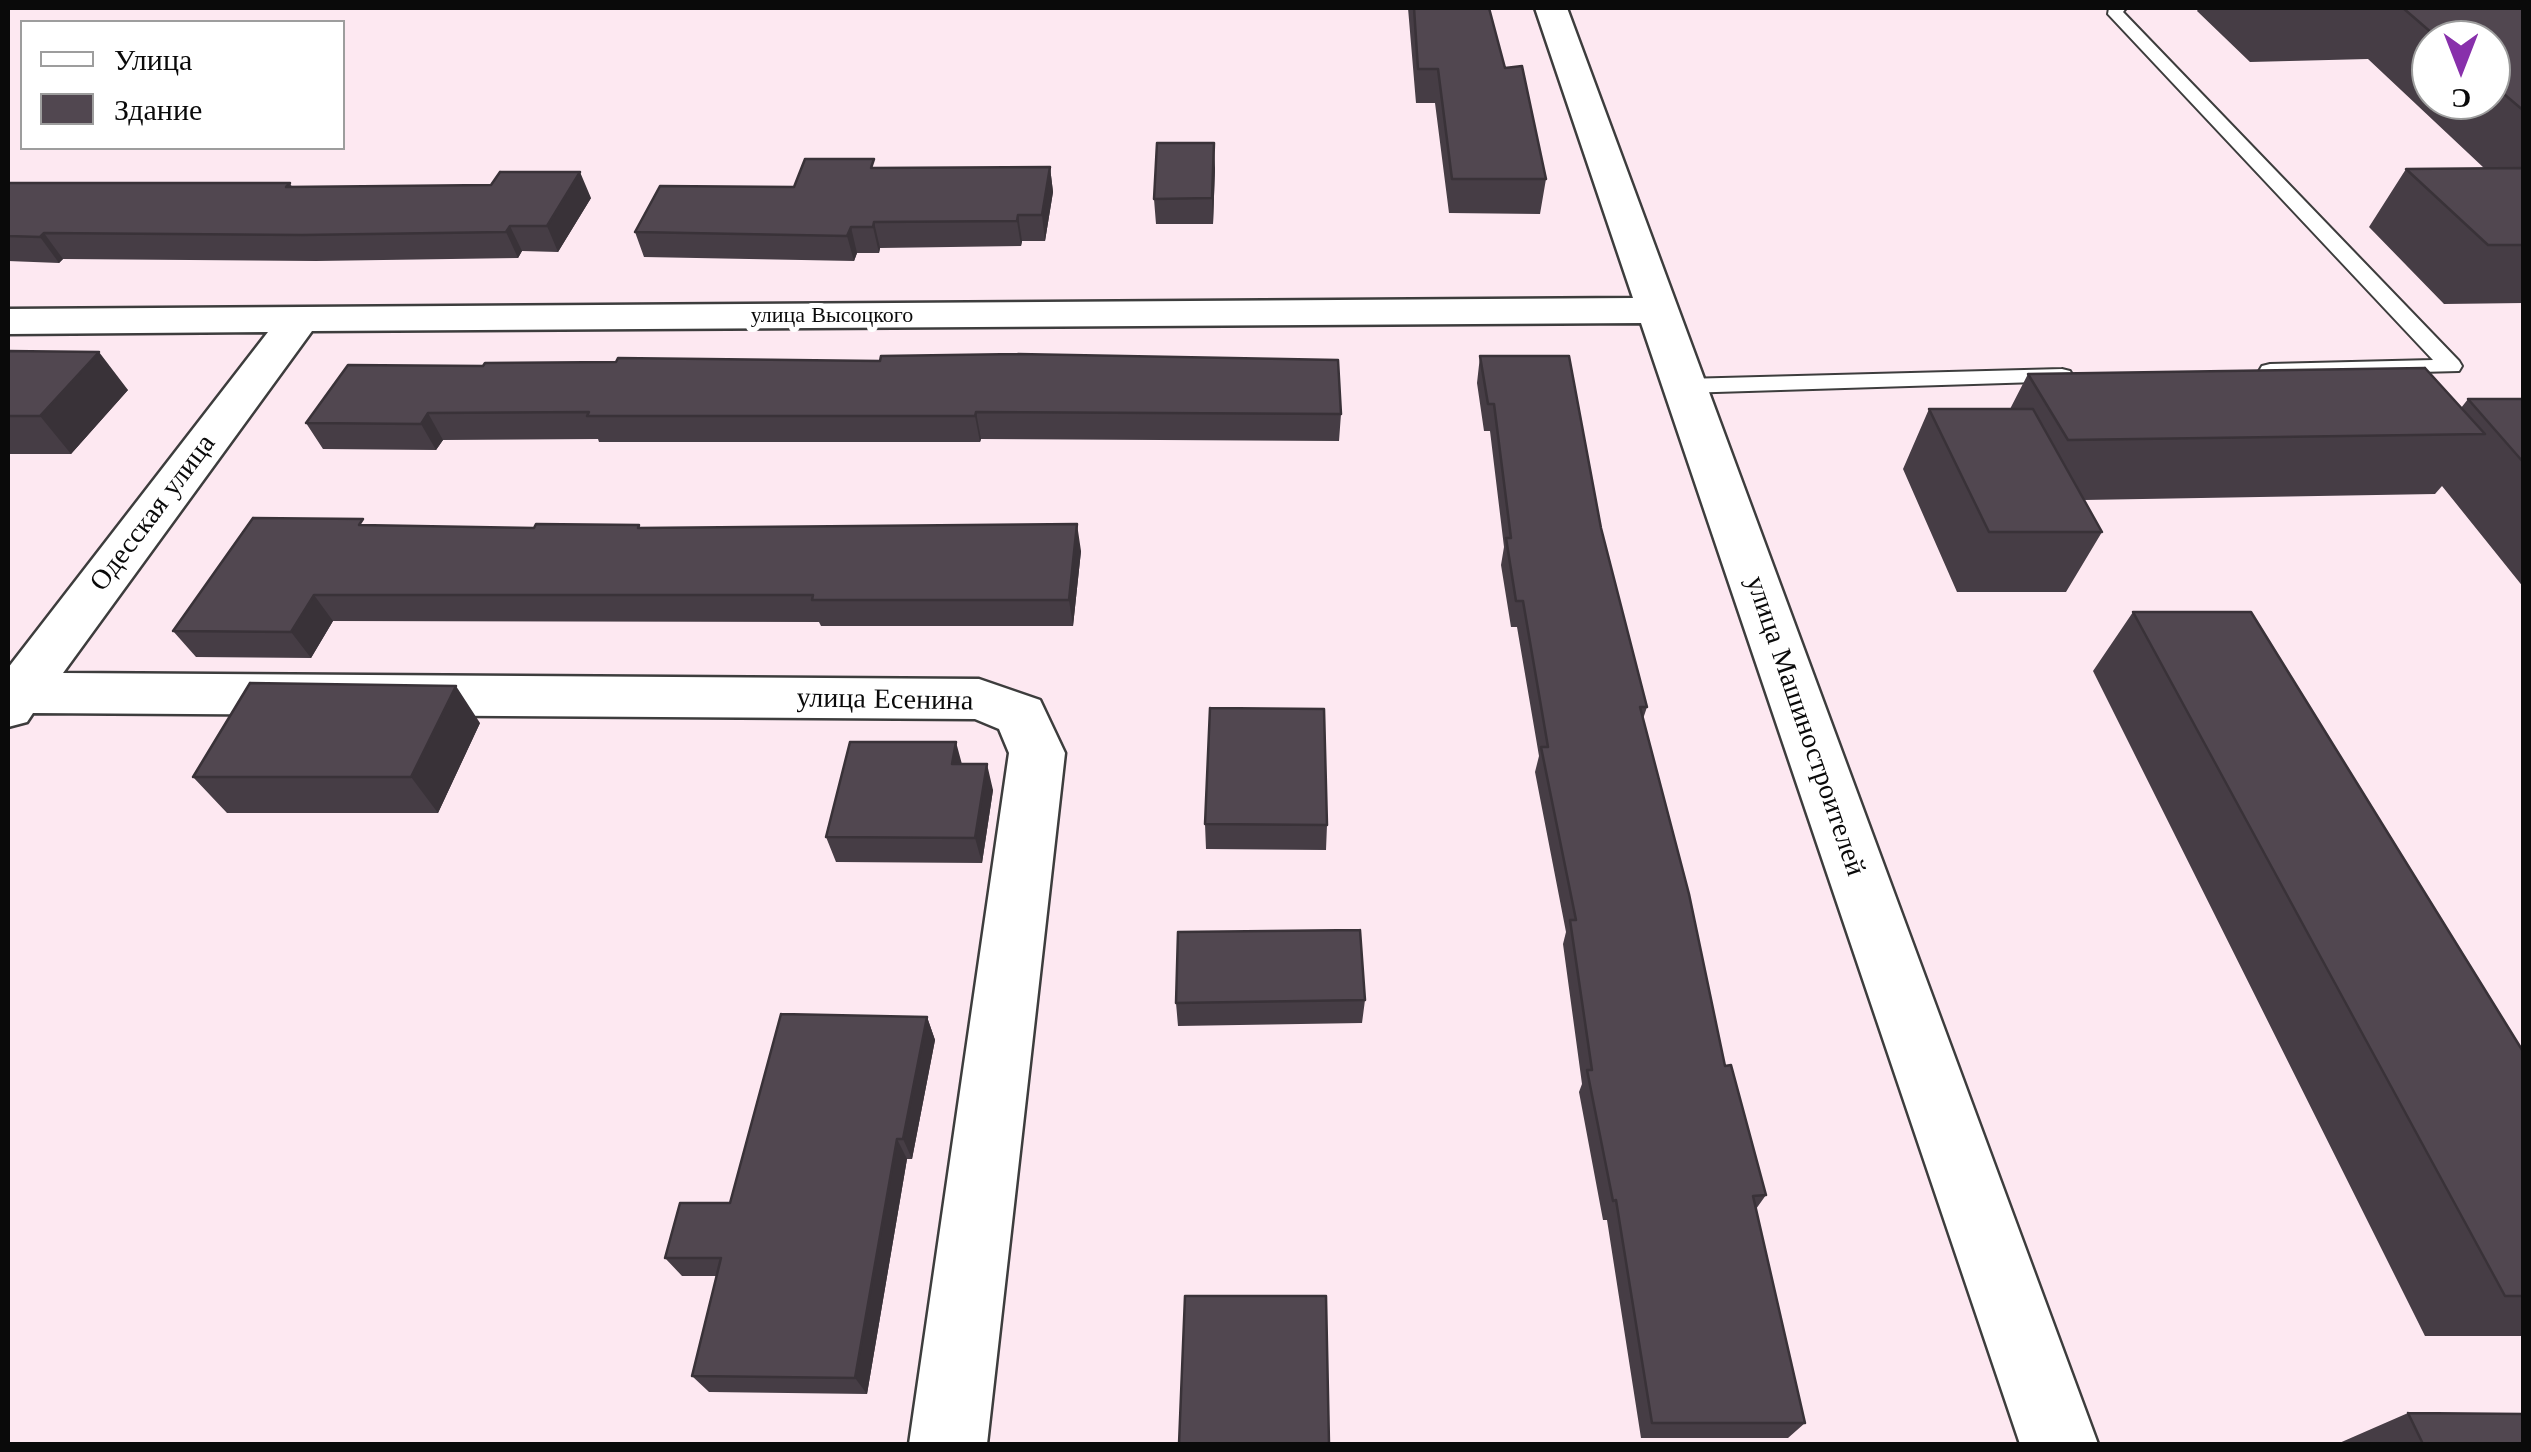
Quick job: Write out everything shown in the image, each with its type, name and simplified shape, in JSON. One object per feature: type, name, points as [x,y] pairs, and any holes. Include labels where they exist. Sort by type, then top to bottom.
[{"type":"street","name":"улица Машиностроителей","points":[[1552,8],[2059,1444]]},
{"type":"street","name":"улица Высоцкого","points":[[8,321],[1657,310]]},
{"type":"street","name":"Одесская улица","points":[[11,698],[299,320]]},
{"type":"street","name":"улица Есенина","points":[[11,698],[979,699],[1021,715],[1037,752],[948,1444]]},
{"type":"lane","points":[[2118,8],[2114,10],[2451,366],[2254,371]]},
{"type":"lane","points":[[1684,386],[2078,376]]},
{"type":"building","points":[[1414,8],[1489,8],[1505,68],[1522,66],[1546,179],[1452,179],[1438,69],[1418,69]]},
{"type":"building","points":[[2403,8],[2524,8],[2524,111],[2511,100],[2511,20],[2417,20]]},
{"type":"building","points":[[1157,143],[1214,143],[1212,198],[1154,199]]},
{"type":"building","points":[[805,159],[874,159],[871,168],[1050,167],[1042,215],[1018,215],[1017,221],[874,222],[873,227],[851,227],[847,236],[635,232],[660,186],[794,187]]},
{"type":"building","points":[[2524,168],[2524,245],[2488,245],[2406,169]]},
{"type":"building","points":[[500,172],[580,172],[547,226],[510,226],[506,232],[8,236],[8,183],[491,185]]},
{"type":"building","points":[[8,351],[99,352],[40,416],[8,416]]},
{"type":"building","points":[[1018,354],[1338,360],[1341,414],[428,413],[421,424],[306,423],[348,365],[483,366],[616,362],[618,358],[880,361],[881,356]]},
{"type":"building","points":[[1480,356],[1569,356],[1601,528],[1647,707],[1640,707],[1689,894],[1725,1066],[1731,1065],[1766,1195],[1753,1196],[1805,1423],[1652,1423],[1616,1200],[1613,1201],[1587,1070],[1592,1070],[1570,920],[1576,920],[1541,747],[1548,747],[1523,601],[1516,601],[1494,404],[1488,404]]},
{"type":"building","points":[[2425,368],[2485,434],[2068,440],[2028,374]]},
{"type":"building","points":[[2468,399],[2524,399],[2524,463]]},
{"type":"building","points":[[1929,409],[2033,409],[2102,532],[1989,532]]},
{"type":"building","points":[[253,518],[363,519],[359,525],[534,528],[536,524],[639,525],[638,528],[1077,524],[1069,600],[812,600],[813,595],[314,595],[291,632],[173,631]]},
{"type":"building","points":[[2133,612],[2251,612],[2524,1053],[2524,1296],[2505,1296]]},
{"type":"building","points":[[250,683],[456,686],[411,777],[193,777]]},
{"type":"building","points":[[1210,708],[1324,709],[1327,825],[1205,824]]},
{"type":"building","points":[[850,742],[956,742],[952,764],[987,764],[975,838],[826,837]]},
{"type":"building","points":[[1360,930],[1365,1000],[1176,1003],[1178,932]]},
{"type":"building","points":[[781,1014],[927,1017],[903,1139],[897,1139],[855,1378],[692,1376],[721,1258],[665,1258],[680,1203],[730,1203]]},
{"type":"building","points":[[1185,1296],[1326,1296],[1329,1444],[1179,1444]]},
{"type":"building","points":[[2408,1413],[2524,1414],[2524,1444],[2423,1444]]}]
